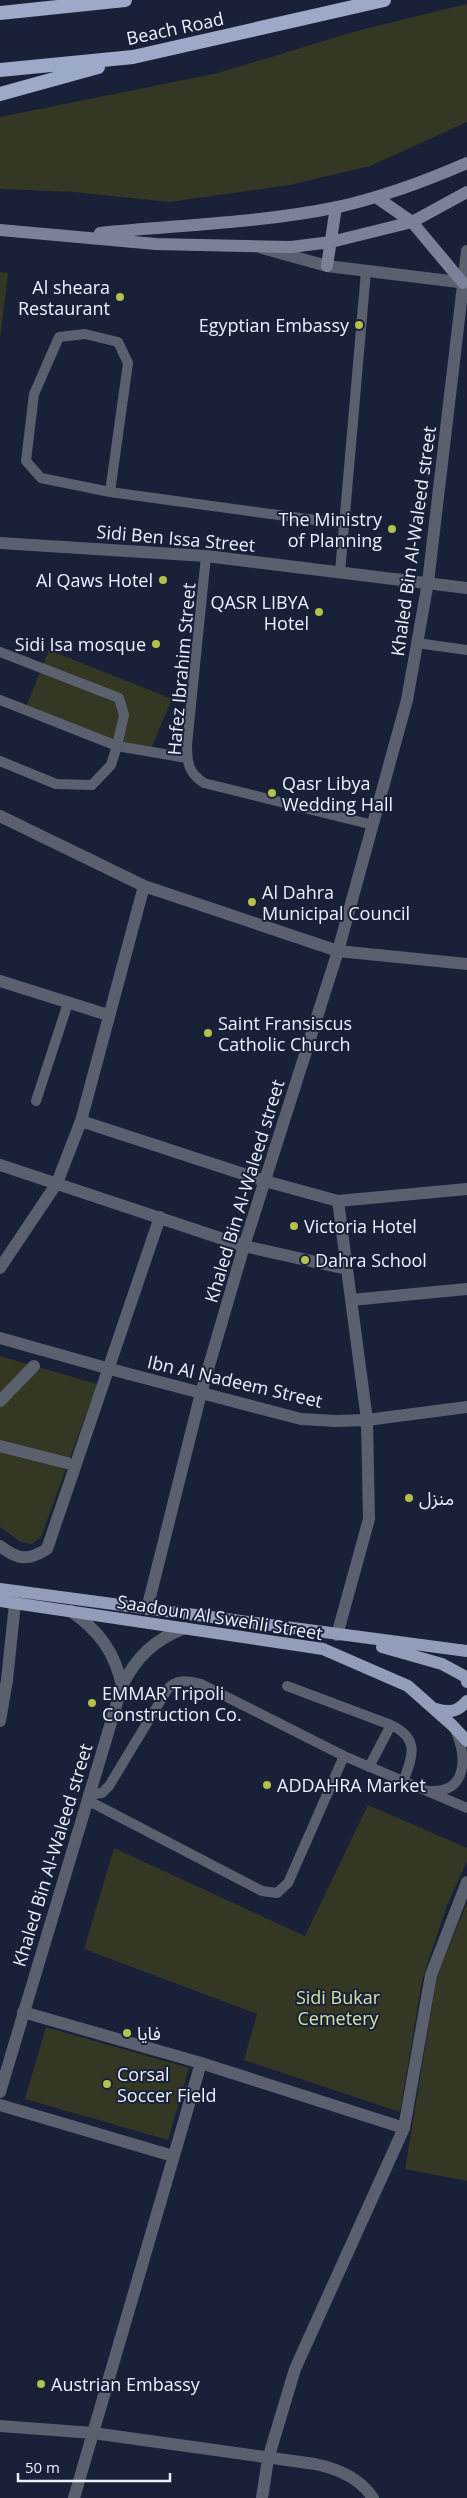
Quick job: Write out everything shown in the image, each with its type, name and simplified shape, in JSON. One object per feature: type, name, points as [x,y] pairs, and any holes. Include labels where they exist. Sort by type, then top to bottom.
[{"type":"highway","points":[[0,13],[125,0]]},
{"type":"highway","name":"Beach Road","points":[[0,70],[133,57],[384,0]]},
{"type":"highway","points":[[0,94],[133,57]]},
{"type":"main road","points":[[76,236],[217,224],[336,207],[376,197],[467,163]]},
{"type":"main road","points":[[0,230],[156,244],[291,248],[331,242],[412,222],[467,192]]},
{"type":"main road","points":[[376,197],[412,222],[465,283]]},
{"type":"main road","points":[[327,266],[336,207]]},
{"type":"main road","name":"Saadoun Al Swehli Street","points":[[0,1589],[467,1651]]},
{"type":"main road","name":"Saadoun Al Swehli Street","points":[[0,1601],[323,1649],[408,1686],[434,1708],[467,1741]]},
{"type":"main road","points":[[337,1635],[442,1664],[466,1677],[467,1682]]},
{"type":"main road","points":[[434,1708],[448,1712],[459,1710],[467,1702]]},
{"type":"street","points":[[262,248],[327,266],[465,283]]},
{"type":"street","name":"Khaled Bin Al-Waleed street","points":[[147,1609],[201,1393],[244,1246],[338,952],[407,700],[428,582],[465,283],[467,251]]},
{"type":"street","name":"Sidi Ben Issa Street","points":[[0,543],[206,556],[467,588]]},
{"type":"street","points":[[0,816],[144,886],[338,952],[467,964]]},
{"type":"street","points":[[0,1268],[57,1183],[81,1121],[144,886]]},
{"type":"street","points":[[0,981],[108,1015]]},
{"type":"street","points":[[81,1121],[265,1181],[338,1200],[467,1189]]},
{"type":"street","points":[[0,1165],[244,1246],[347,1269]]},
{"type":"street","points":[[337,1635],[369,1519],[367,1420],[338,1200]]},
{"type":"street","points":[[0,1546],[17,1557],[35,1556],[47,1549],[110,1369],[160,1217]]},
{"type":"street","points":[[351,1300],[467,1289]]},
{"type":"street","name":"Ibn Al Nadeem Street","points":[[0,1338],[301,1419],[336,1422],[367,1420],[467,1407]]},
{"type":"street","points":[[0,1401],[34,1366]]},
{"type":"street","points":[[0,1446],[67,1463]]},
{"type":"street","points":[[0,1721],[7,1680],[15,1603]]},
{"type":"street","points":[[71,1612],[88,1623],[111,1651],[118,1668],[122,1686]]},
{"type":"street","name":"Khaled Bin Al-Waleed street","points":[[0,2092],[122,1686],[136,1661],[146,1650],[171,1633],[185,1628]]},
{"type":"street","points":[[262,2498],[268,2459],[295,2369],[404,2128],[430,1975],[467,1882]]},
{"type":"street","points":[[23,2012],[201,2063],[404,2128]]},
{"type":"street","points":[[74,2498],[201,2063]]},
{"type":"street","points":[[0,2105],[173,2156]]},
{"type":"street","points":[[0,2426],[93,2433],[336,2468],[354,2478],[374,2498]]},
{"type":"lane","points":[[340,572],[366,271]]},
{"type":"lane","points":[[110,492],[128,363],[118,342],[85,334],[59,337],[34,394],[26,461],[41,478],[110,492],[344,524]]},
{"type":"lane","name":"Hafez Ibrahim Street","points":[[206,556],[187,758],[193,776],[204,783],[373,825]]},
{"type":"lane","points":[[417,643],[467,650]]},
{"type":"lane","points":[[0,652],[120,698],[124,715],[111,765],[92,785],[56,784],[0,761]]},
{"type":"lane","points":[[0,700],[117,746],[187,758]]},
{"type":"lane","points":[[36,1101],[68,1003]]},
{"type":"lane","points":[[88,1798],[102,1793],[110,1786],[167,1690],[176,1682],[201,1684],[344,1756],[467,1808]]},
{"type":"lane","points":[[288,1686],[392,1725],[405,1733],[412,1746],[410,1762],[402,1782]]},
{"type":"lane","points":[[370,1767],[392,1725]]},
{"type":"lane","points":[[422,1790],[444,1790],[453,1786],[461,1778],[464,1768],[463,1755],[460,1741],[452,1725]]},
{"type":"lane","points":[[88,1798],[262,1891],[277,1893],[288,1883],[344,1756]]},
{"type":"green space","points":[[467,4],[467,122],[370,166],[289,185],[169,202],[74,192],[0,189],[0,117],[218,73],[360,30]]},
{"type":"green space","points":[[0,272],[8,273],[0,339]]},
{"type":"green space","points":[[49,650],[172,699],[148,756],[26,707]]},
{"type":"green space","points":[[0,1356],[97,1384],[41,1537],[32,1544],[21,1542],[0,1527]]},
{"type":"green space","name":"Sidi Bukar Cemetery","points":[[368,1805],[467,1848],[467,1861],[446,1908],[422,1981],[400,2112],[244,2060],[257,2014],[84,1949],[114,1848],[305,1936]]},
{"type":"green space","points":[[467,1903],[467,2181],[405,2169],[437,1975]]},
{"type":"green space","name":"Corsal Soccer Field","points":[[46,2027],[189,2068],[168,2140],[25,2099]]},
{"type":"place","name":"Al sheara Restaurant","points":[[120,297]]},
{"type":"place","name":"Egyptian Embassy","points":[[359,325]]},
{"type":"place","name":"The Ministry of Planning","points":[[392,529]]},
{"type":"place","name":"Al Qaws Hotel","points":[[163,580]]},
{"type":"place","name":"QASR LIBYA Hotel","points":[[319,612]]},
{"type":"place","name":"Sidi Isa mosque","points":[[156,644]]},
{"type":"place","name":"Qasr Libya Wedding Hall","points":[[272,793]]},
{"type":"place","name":"Al Dahra Municipal Council","points":[[252,902]]},
{"type":"place","name":"Saint Fransiscus Catholic Church","points":[[208,1033]]},
{"type":"place","name":"Victoria Hotel","points":[[294,1226]]},
{"type":"place","name":"Dahra School","points":[[305,1260]]},
{"type":"place","name":"منزل","points":[[409,1498]]},
{"type":"place","name":"EMMAR Tripoli Construction Co.","points":[[92,1703]]},
{"type":"place","name":"ADDAHRA Market","points":[[267,1785]]},
{"type":"place","name":"فايا","points":[[127,2033]]},
{"type":"place","name":"Corsal Soccer Field","points":[[107,2084]]},
{"type":"place","name":"Austrian Embassy","points":[[41,2384]]}]
